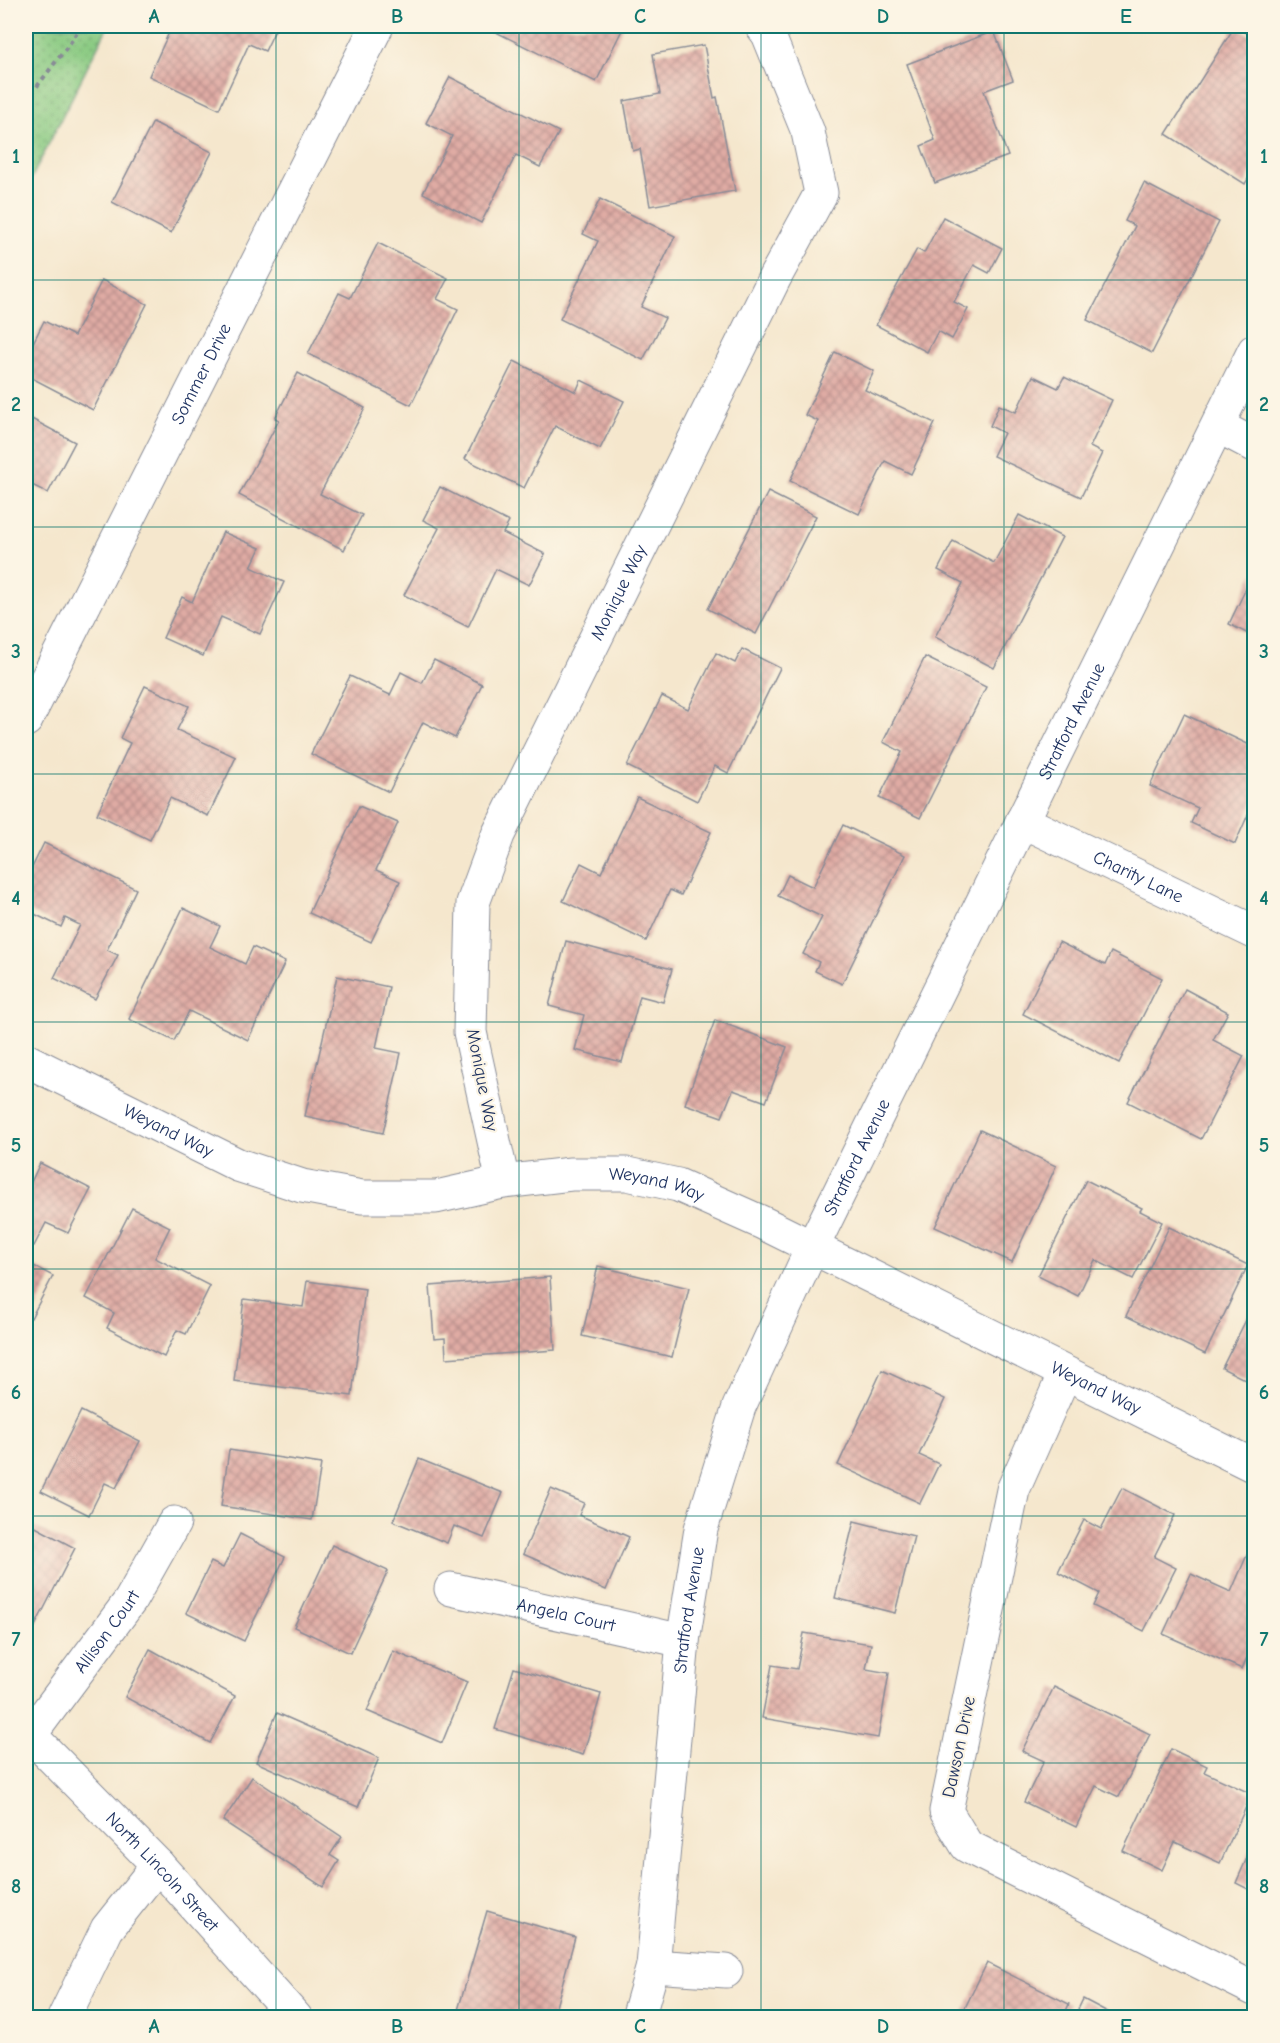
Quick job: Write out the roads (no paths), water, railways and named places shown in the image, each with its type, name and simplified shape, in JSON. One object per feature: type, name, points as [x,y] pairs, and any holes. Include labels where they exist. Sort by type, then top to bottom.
[{"type":"street","name":"Sommer Drive","points":[[26,720],[377,26]]},
{"type":"street","name":"Monique Way","points":[[503,1182],[470,1032],[473,903],[504,824],[775,277],[821,193],[808,132],[768,34],[762,26]]},
{"type":"street","name":"Stratford Avenue","points":[[638,2018],[653,1966],[683,1641],[701,1529],[739,1407],[812,1248],[1254,351]]},
{"type":"street","points":[[1218,426],[1254,445]]},
{"type":"street","name":"Charity Lane","points":[[1023,821],[1254,932]]},
{"type":"street","name":"Weyand Way","points":[[26,1060],[238,1165],[302,1186],[362,1197],[436,1197],[503,1182],[571,1174],[627,1174],[678,1185],[812,1248],[1254,1466]]},
{"type":"street","name":"Dawson Drive","points":[[1065,1373],[1013,1490],[946,1811],[966,1846],[1254,1989]]},
{"type":"street","name":"Allison Court","points":[[28,1733],[130,1602],[174,1523]]},
{"type":"street","name":"Angela Court","points":[[451,1590],[683,1641]]},
{"type":"street","name":"North Lincoln Street","points":[[28,1733],[158,1865],[296,2018]]},
{"type":"street","points":[[64,2018],[107,1929],[158,1865]]},
{"type":"street","points":[[653,1966],[726,1971]]}]
